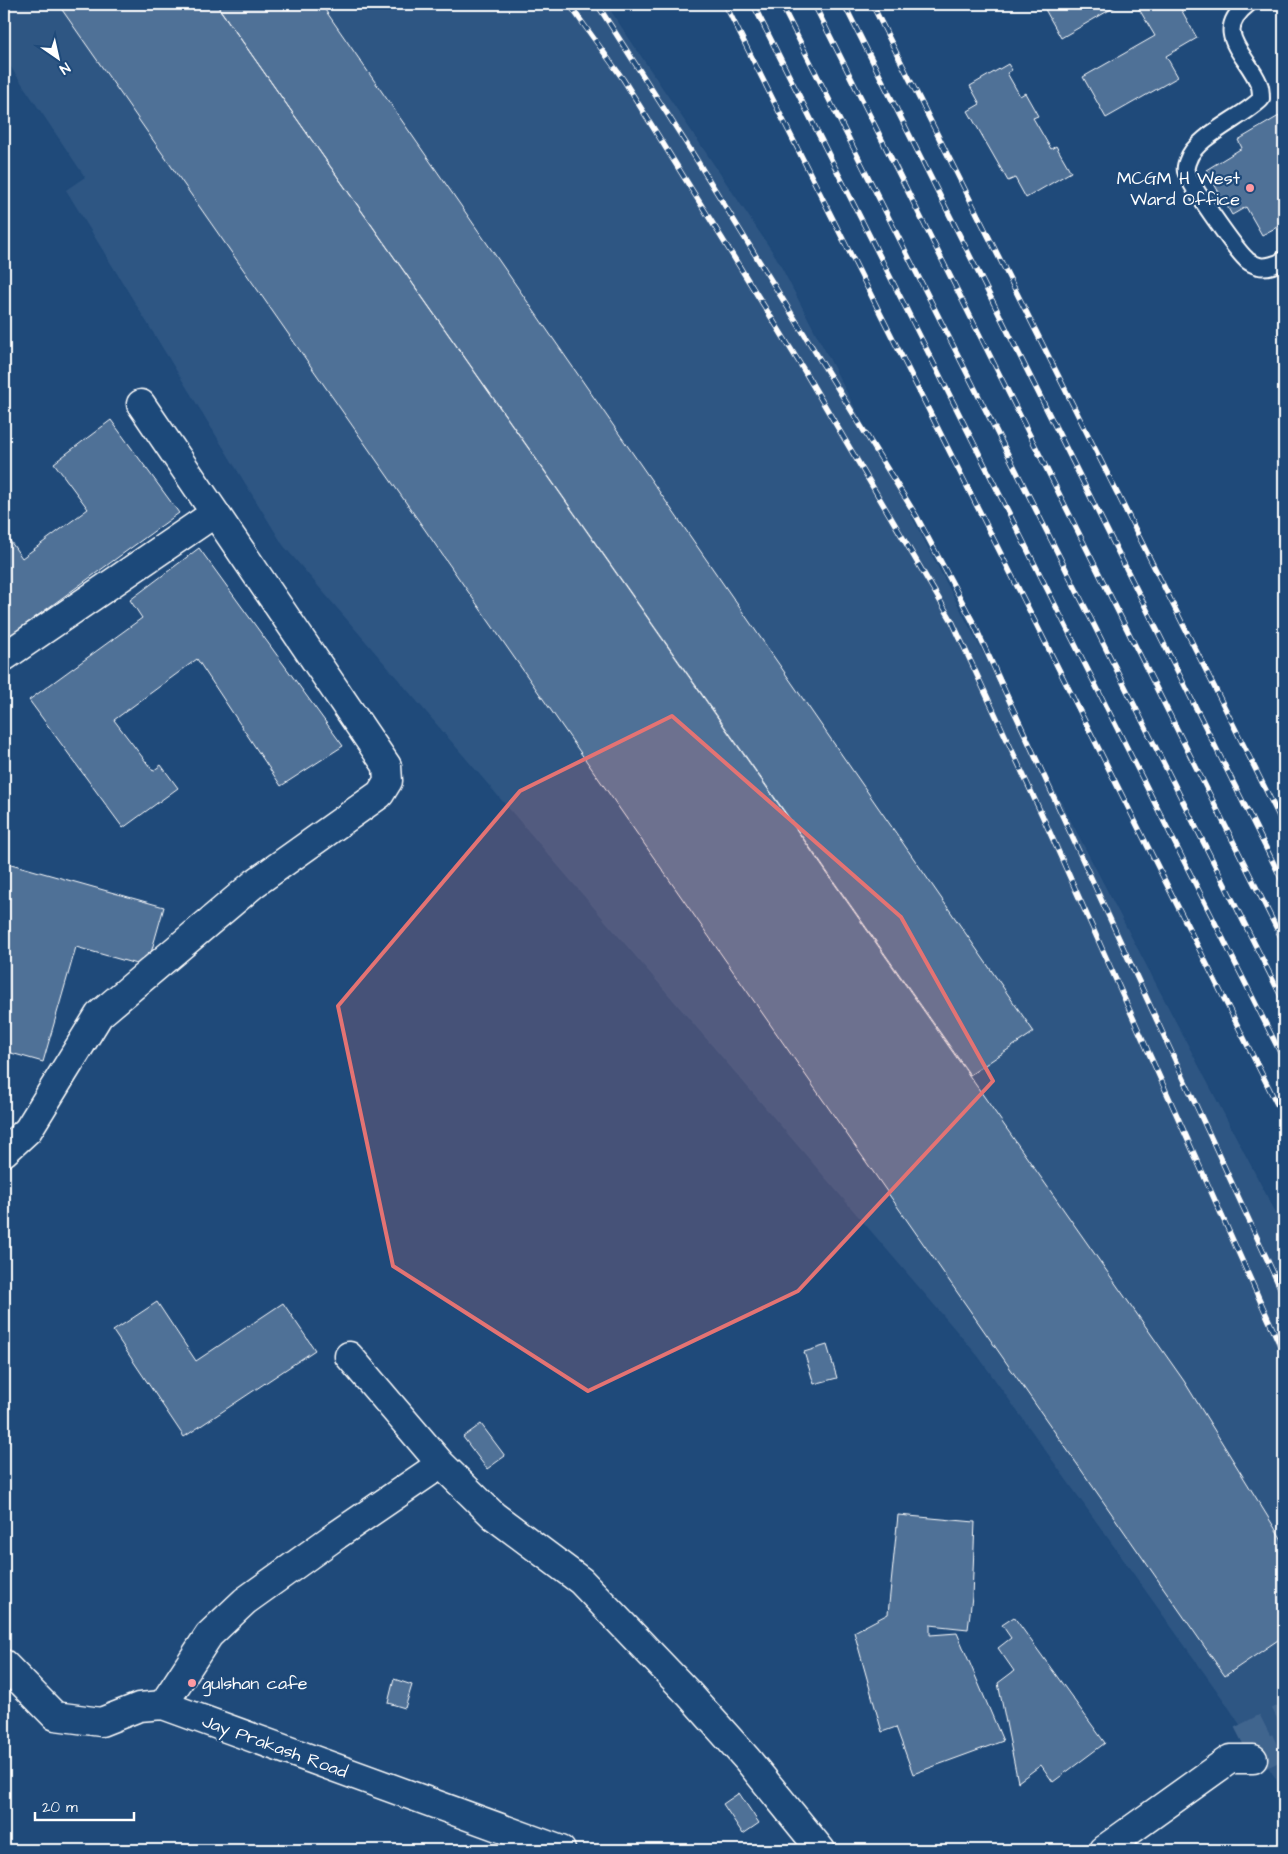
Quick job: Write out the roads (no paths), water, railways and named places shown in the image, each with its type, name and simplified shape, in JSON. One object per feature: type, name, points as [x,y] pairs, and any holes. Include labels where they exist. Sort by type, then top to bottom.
[{"type":"street","points":[[4,1152],[28,1130],[99,1015],[255,882],[380,794],[388,781],[387,766],[141,404]]},
{"type":"street","points":[[4,657],[216,513]]},
{"type":"street","points":[[349,1356],[440,1464],[494,1516],[581,1581],[708,1715],[747,1759],[821,1850]]},
{"type":"street","points":[[163,1705],[209,1635],[245,1601],[440,1464]]},
{"type":"street","name":"Jay Prakash Road","points":[[4,1664],[55,1716],[101,1722],[139,1707],[163,1705],[554,1849]]},
{"type":"street","points":[[1103,1850],[1241,1753]]},
{"type":"lane","points":[[1248,4],[1237,13],[1230,28],[1234,42],[1260,85],[1261,99],[1254,106],[1226,123],[1201,143],[1189,157],[1186,171],[1193,188],[1246,260],[1260,267],[1278,264],[1284,260]]},
{"type":"tunnel","points":[[1241,1740],[1284,1718]]},
{"type":"tunnel","points":[[1253,1759],[1284,1744]]},
{"type":"railway","points":[[569,4],[623,79],[802,367],[952,621],[1042,815],[1284,1354]]},
{"type":"railway","points":[[597,4],[693,154],[917,517],[973,622],[1284,1296]]},
{"type":"railway","points":[[725,4],[1284,1118]]},
{"type":"railway","points":[[753,4],[1284,1060]]},
{"type":"railway","points":[[781,4],[1284,1002]]},
{"type":"railway","points":[[814,4],[1284,943]]},
{"type":"railway","points":[[844,4],[1284,884]]},
{"type":"railway","points":[[872,4],[1284,826]]},
{"type":"place","name":"MCGM H West Ward Office","points":[[1250,188]]},
{"type":"place","name":"gulshan cafe","points":[[192,1683]]}]
